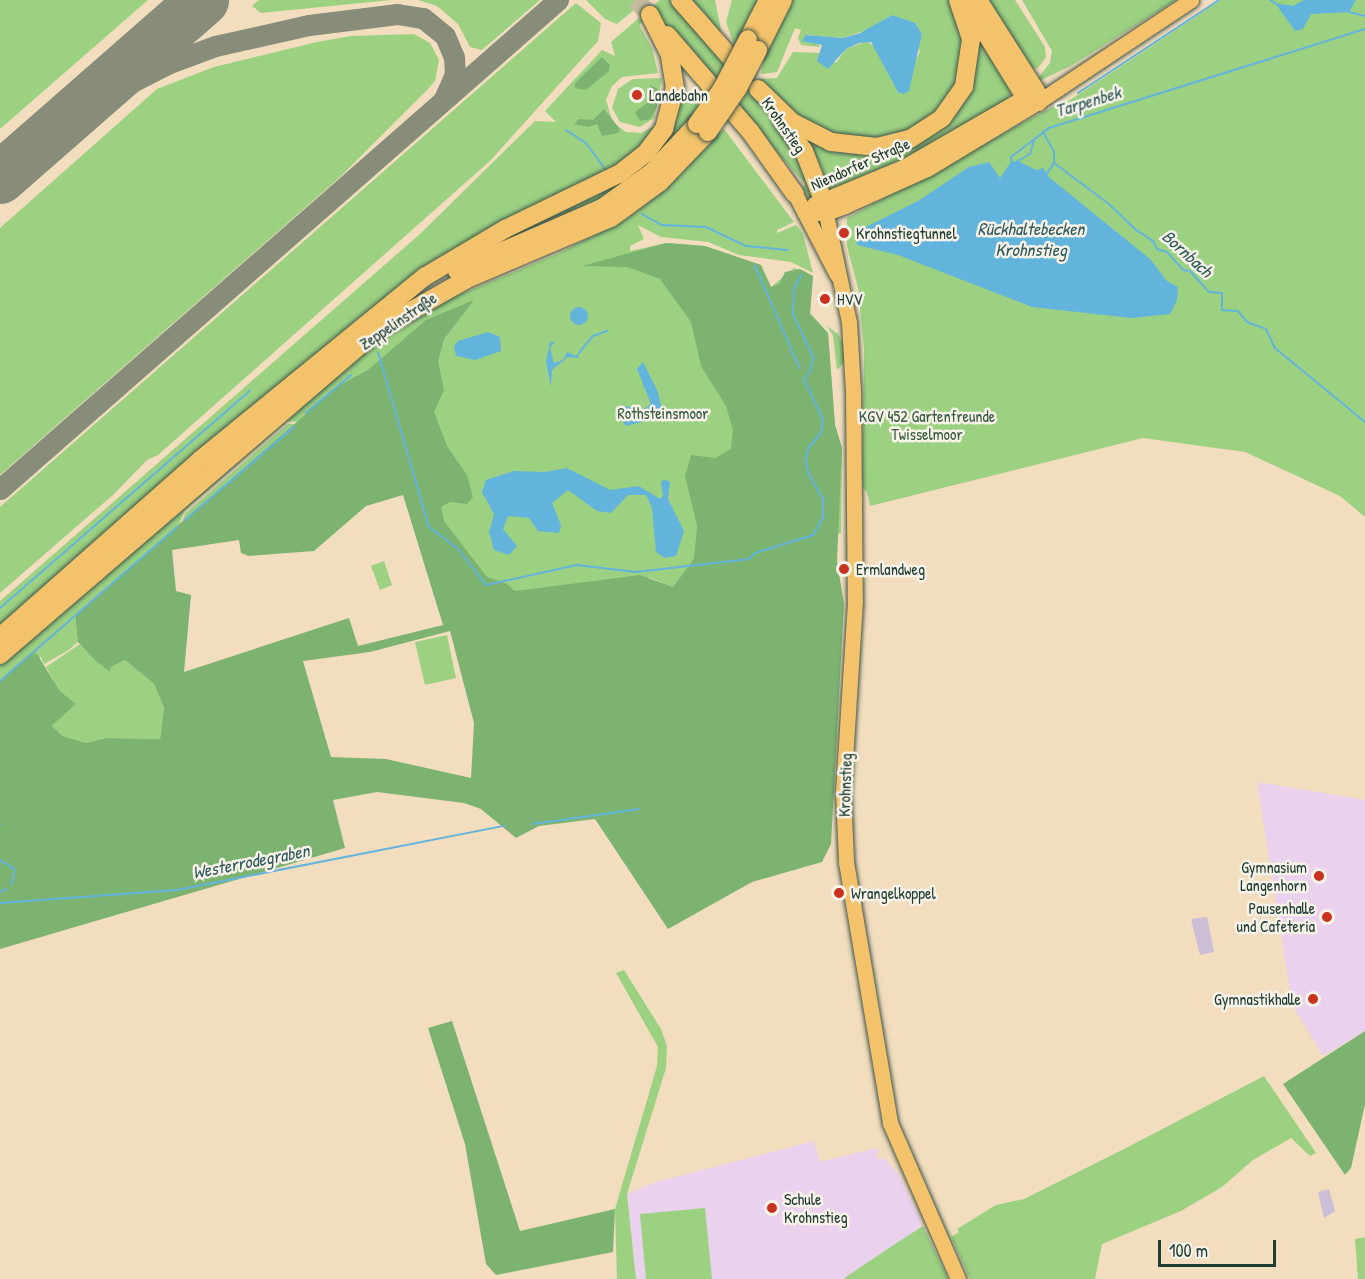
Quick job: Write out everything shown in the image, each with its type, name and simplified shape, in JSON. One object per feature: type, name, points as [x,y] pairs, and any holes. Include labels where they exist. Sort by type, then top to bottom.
[{"type":"highway","name":"Krohnstieg","points":[[680,0],[758,89],[804,151],[824,206]]},
{"type":"highway","points":[[753,44],[768,0]]},
{"type":"highway","points":[[401,297],[602,208],[652,172],[703,128],[722,89],[783,0]]},
{"type":"highway","points":[[758,89],[792,122],[831,142],[877,147],[910,139],[942,118],[964,86],[971,39],[958,0]]},
{"type":"highway","points":[[965,0],[1033,96]]},
{"type":"highway","points":[[978,0],[1033,96]]},
{"type":"highway","name":"Krohnstieg","points":[[401,297],[465,250],[619,174],[655,144],[668,121],[675,88],[669,55],[650,15],[750,131],[795,194]]},
{"type":"highway","name":"Zeppelinstraße","points":[[0,655],[379,329],[467,279],[611,218],[660,182],[703,128]]},
{"type":"highway","name":"Zeppelinstraße","points":[[0,637],[200,460],[401,297]]},
{"type":"main road","name":"Niendorfer Straße","points":[[806,213],[905,166],[1033,96],[1057,79],[1073,75],[1191,0]]},
{"type":"main road","name":"Krohnstieg","points":[[795,194],[837,275]]},
{"type":"main road","name":"Krohnstieg","points":[[824,206],[837,275],[849,322],[853,392],[855,601],[843,792],[846,862],[890,1123],[958,1279]]},
{"type":"shaded area","name":"Gymnasium Langenhorn","points":[[1257,782],[1365,800],[1365,1031],[1323,1056],[1292,1004]]},
{"type":"shaded area","points":[[1207,917],[1214,952],[1200,955],[1191,919]]},
{"type":"shaded area","name":"Schule Krohnstieg","points":[[814,1141],[820,1162],[876,1148],[880,1152],[876,1155],[880,1160],[884,1157],[899,1175],[921,1221],[920,1228],[843,1279],[636,1279],[627,1194],[656,1182]]},
{"type":"shaded area","points":[[1329,1189],[1335,1211],[1324,1218],[1318,1192]]},
{"type":"green space","points":[[0,0],[148,0],[0,129]]},
{"type":"green space","points":[[259,0],[391,0],[261,13],[252,6]]},
{"type":"green space","points":[[418,0],[540,0],[482,50],[470,47],[458,24],[437,6]]},
{"type":"green space","points":[[586,0],[646,0],[617,24],[605,19]]},
{"type":"green space","points":[[660,0],[672,0],[726,62],[715,81],[654,12],[639,25],[652,48],[658,73],[622,77],[612,86],[606,100],[613,123],[626,132],[641,133],[656,125],[636,155],[416,276],[364,314],[0,630],[0,601],[420,234],[535,121],[556,122],[545,111],[602,50],[615,56],[611,42]]},
{"type":"green space","points":[[688,0],[715,0],[722,35]]},
{"type":"green space","points":[[732,0],[761,0],[734,45],[726,22]]},
{"type":"green space","points":[[791,0],[952,0],[959,11],[965,68],[930,123],[870,143],[813,129],[775,99],[757,79],[777,78],[793,52],[819,53],[836,63],[846,49],[867,41],[878,50],[894,85],[909,91],[909,76],[920,51],[892,15],[866,30],[843,38],[806,35],[821,47],[801,45],[798,38],[801,30],[795,28],[777,72],[761,74],[764,55]]},
{"type":"green space","points":[[983,0],[1015,0],[1045,47],[1046,57],[1038,68],[1030,69]]},
{"type":"green space","points":[[1022,0],[1176,0],[1069,67],[1041,80],[1038,78],[1050,63],[1052,51]]},
{"type":"green space","name":"KGV 452 Gartenfreunde Twisselmoor","points":[[1221,0],[1365,0],[1365,517],[1340,496],[1245,452],[1143,438],[870,506],[867,492],[862,487],[864,349],[858,288],[847,246],[847,218],[1065,100],[1067,102]]},
{"type":"green space","points":[[576,3],[601,23],[598,41],[491,160],[158,455],[147,460],[114,494],[0,593],[0,507]]},
{"type":"green space","points":[[972,23],[1012,90],[1008,98],[915,156],[836,189],[827,187],[818,173],[823,171],[821,166],[816,167],[804,142],[809,138],[855,151],[950,115]]},
{"type":"green space","points":[[414,34],[430,43],[439,60],[435,81],[428,89],[340,177],[0,475],[0,228],[157,89],[214,67],[317,42],[351,36]]},
{"type":"green space","points":[[602,57],[610,65],[609,71],[586,90],[575,88],[575,83]]},
{"type":"green space","points":[[662,78],[654,118],[640,127],[620,122],[612,108],[618,89],[633,79]]},
{"type":"green space","points":[[651,85],[659,90],[657,107],[650,119],[640,121],[635,112],[650,101],[647,90]]},
{"type":"green space","points":[[679,85],[694,96],[693,101],[699,106],[665,153],[604,198],[533,232],[461,257],[633,171]]},
{"type":"green space","points":[[749,88],[782,128],[816,194],[810,199],[802,188],[806,185],[738,108]]},
{"type":"green space","points":[[604,109],[620,129],[618,133],[602,136],[597,124],[588,127],[574,124],[579,119],[593,120]]},
{"type":"green space","name":"Rothsteinsmoor","points":[[724,129],[794,222],[777,230],[777,233],[796,225],[803,234],[813,273],[791,262],[739,255],[708,242],[661,237],[638,225],[644,239],[630,246],[630,251],[666,243],[705,246],[761,265],[771,287],[794,268],[813,276],[810,313],[828,333],[835,425],[842,448],[841,533],[673,587],[650,578],[455,599],[392,407],[307,413],[299,422],[287,421],[184,511],[179,525],[75,615],[78,642],[44,664],[41,657],[0,681],[0,665],[361,354],[449,299],[557,254],[625,220],[667,188]]},
{"type":"green space","points":[[666,243],[705,246],[761,265],[771,287],[779,284],[785,272],[800,269],[813,276],[810,314],[828,333],[835,425],[842,448],[837,561],[844,604],[831,844],[822,862],[752,882],[668,929],[595,819],[539,826],[516,838],[481,809],[464,803],[377,792],[333,800],[345,848],[0,949],[0,681],[32,652],[37,654],[60,691],[76,704],[52,726],[62,736],[86,743],[105,738],[160,739],[164,708],[154,684],[125,660],[111,667],[110,672],[95,660],[78,642],[75,615],[338,386],[368,370],[426,320],[474,300],[444,339],[438,361],[444,390],[434,412],[447,446],[467,475],[473,497],[467,504],[450,502],[441,507],[444,521],[487,577],[507,584],[515,591],[640,575],[673,587],[694,559],[697,526],[685,476],[691,455],[715,458],[731,449],[733,430],[726,406],[701,366],[691,322],[660,279],[627,267],[582,266]],"holes":[[[403,495],[443,625],[358,646],[349,618],[184,672],[191,595],[176,591],[172,550],[239,540],[241,553],[249,556],[314,551],[366,506]],[[450,631],[474,723],[471,778],[386,759],[331,757],[303,661],[370,652]]]},
{"type":"green space","points":[[827,326],[838,334],[843,344],[845,361],[837,370],[833,336]]},
{"type":"green space","points":[[288,424],[297,424],[182,522],[185,514]]},
{"type":"green space","points":[[384,561],[392,585],[380,590],[371,566]]},
{"type":"green space","points":[[447,635],[456,678],[425,685],[415,642]]},
{"type":"green space","points":[[80,644],[110,672],[111,667],[125,660],[154,684],[164,708],[160,739],[105,738],[86,743],[62,737],[52,726],[76,704],[60,691],[46,667]]},
{"type":"green space","points":[[624,970],[661,1029],[667,1046],[666,1068],[627,1194],[636,1279],[617,1279],[615,1209],[657,1066],[658,1047],[616,973]]},
{"type":"green space","points":[[452,1021],[520,1231],[615,1209],[613,1252],[496,1275],[486,1264],[465,1144],[428,1028]]},
{"type":"green space","points":[[1365,1031],[1365,1104],[1351,1168],[1345,1175],[1283,1084]]},
{"type":"green space","points":[[1264,1076],[1316,1153],[1310,1156],[1291,1138],[1253,1160],[1222,1187],[1181,1211],[1102,1244],[1095,1279],[970,1279],[951,1237],[959,1232],[957,1229],[996,1205],[1024,1199]]},
{"type":"green space","points":[[705,1208],[712,1279],[646,1279],[640,1214]]},
{"type":"green space","points":[[923,1226],[948,1279],[843,1279],[895,1244]]},
{"type":"green space","points":[[1365,1237],[1365,1279],[1358,1279],[1355,1239]]},
{"type":"water","points":[[1304,0],[1356,0],[1349,12],[1311,14],[1303,29],[1295,31],[1275,3],[1293,6]]},
{"type":"water","points":[[892,15],[915,23],[922,34],[909,91],[903,94],[898,92],[871,42],[859,43],[846,49],[828,69],[817,61],[822,45],[802,41],[806,35],[843,38],[860,33]]},
{"type":"water","name":"Rückhaltebecken Krohnstieg","points":[[1018,161],[1036,170],[1043,168],[1050,178],[1150,259],[1167,281],[1178,287],[1177,300],[1170,314],[1131,318],[1032,307],[898,255],[857,245],[856,237],[864,228],[918,201],[969,167],[989,162],[1000,178],[1011,162]]},
{"type":"water","points":[[579,307],[585,310],[588,316],[585,322],[579,325],[573,322],[570,316],[573,310]]},
{"type":"water","points":[[488,332],[500,337],[501,351],[475,360],[456,356],[454,346],[458,341]]},
{"type":"water","points":[[550,342],[555,342],[550,348],[554,363],[563,360],[567,352],[576,356],[579,353],[578,358],[568,357],[552,370],[551,387],[546,362]]},
{"type":"water","points":[[643,362],[658,392],[663,416],[626,426],[619,417],[624,406],[643,410],[651,404],[637,369]]},
{"type":"water","points":[[567,468],[610,490],[639,486],[660,499],[663,496],[661,483],[664,479],[670,482],[668,499],[684,531],[676,556],[665,558],[656,552],[652,508],[646,495],[628,495],[611,513],[597,511],[568,490],[552,503],[561,525],[559,533],[538,531],[529,518],[508,516],[503,529],[517,546],[509,555],[494,550],[489,532],[494,514],[482,492],[486,480],[514,471],[545,472]]},
{"type":"waterway","points":[[1078,93],[1219,0]]},
{"type":"waterway","points":[[1270,0],[1275,3]]},
{"type":"waterway","points":[[1349,12],[1365,16]]},
{"type":"waterway","name":"Tarpenbek","points":[[1012,165],[1011,157],[1049,128],[1365,29]]},
{"type":"waterway","name":"Tarpenbek","points":[[566,130],[586,143],[606,171]]},
{"type":"waterway","points":[[1043,132],[1054,152],[1054,163]]},
{"type":"waterway","points":[[1016,162],[1030,154],[1034,141]]},
{"type":"waterway","name":"Bornbach","points":[[1047,173],[1054,163],[1109,204],[1135,229],[1153,241],[1157,249],[1167,252],[1183,270],[1190,271],[1209,292],[1222,293],[1222,310],[1238,311],[1247,322],[1266,329],[1275,348],[1365,422]]},
{"type":"waterway","name":"Tarpenbek","points":[[642,214],[662,225],[706,227],[746,246],[788,250]]},
{"type":"waterway","points":[[755,266],[800,369]]},
{"type":"waterway","points":[[378,352],[429,527],[457,548],[486,585],[577,565],[636,572],[749,559],[755,553],[813,535],[823,517],[823,499],[808,473],[806,458],[809,447],[821,433],[823,420],[804,379],[810,371],[813,357],[793,314],[794,289],[801,275]]},
{"type":"waterway","points":[[579,353],[593,336],[607,331]]},
{"type":"waterway","points":[[306,413],[351,375]]},
{"type":"waterway","points":[[0,608],[250,391]]},
{"type":"waterway","points":[[185,520],[294,427]]},
{"type":"waterway","points":[[0,681],[177,527]]},
{"type":"waterway","points":[[533,824],[639,809]]},
{"type":"waterway","name":"Westerrodegraben","points":[[0,903],[177,890],[504,826]]},
{"type":"waterway","points":[[0,860],[15,869],[11,884]]},
{"type":"waterway","points":[[0,892],[6,889]]},
{"type":"taxiway","points":[[0,489],[558,0]]},
{"type":"taxiway","points":[[50,135],[107,95],[167,64],[215,46],[309,25],[397,14],[423,18],[445,36],[454,57],[455,74],[444,99]]},
{"type":"runway","points":[[0,178],[203,0]]},
{"type":"tunnel","points":[[636,0],[650,15]]},
{"type":"place","name":"Landebahn","points":[[637,95]]},
{"type":"place","name":"Krohnstiegtunnel","points":[[844,233]]},
{"type":"place","name":"HVV","points":[[825,299]]},
{"type":"place","name":"Ermlandweg","points":[[844,569]]},
{"type":"place","name":"Gymnasium Langenhorn","points":[[1319,876]]},
{"type":"place","name":"Wrangelkoppel","points":[[839,893]]},
{"type":"place","name":"Pausenhalle und Cafeteria","points":[[1327,917]]},
{"type":"place","name":"Gymnastikhalle","points":[[1313,999]]},
{"type":"place","name":"Schule Krohnstieg","points":[[772,1208]]}]
